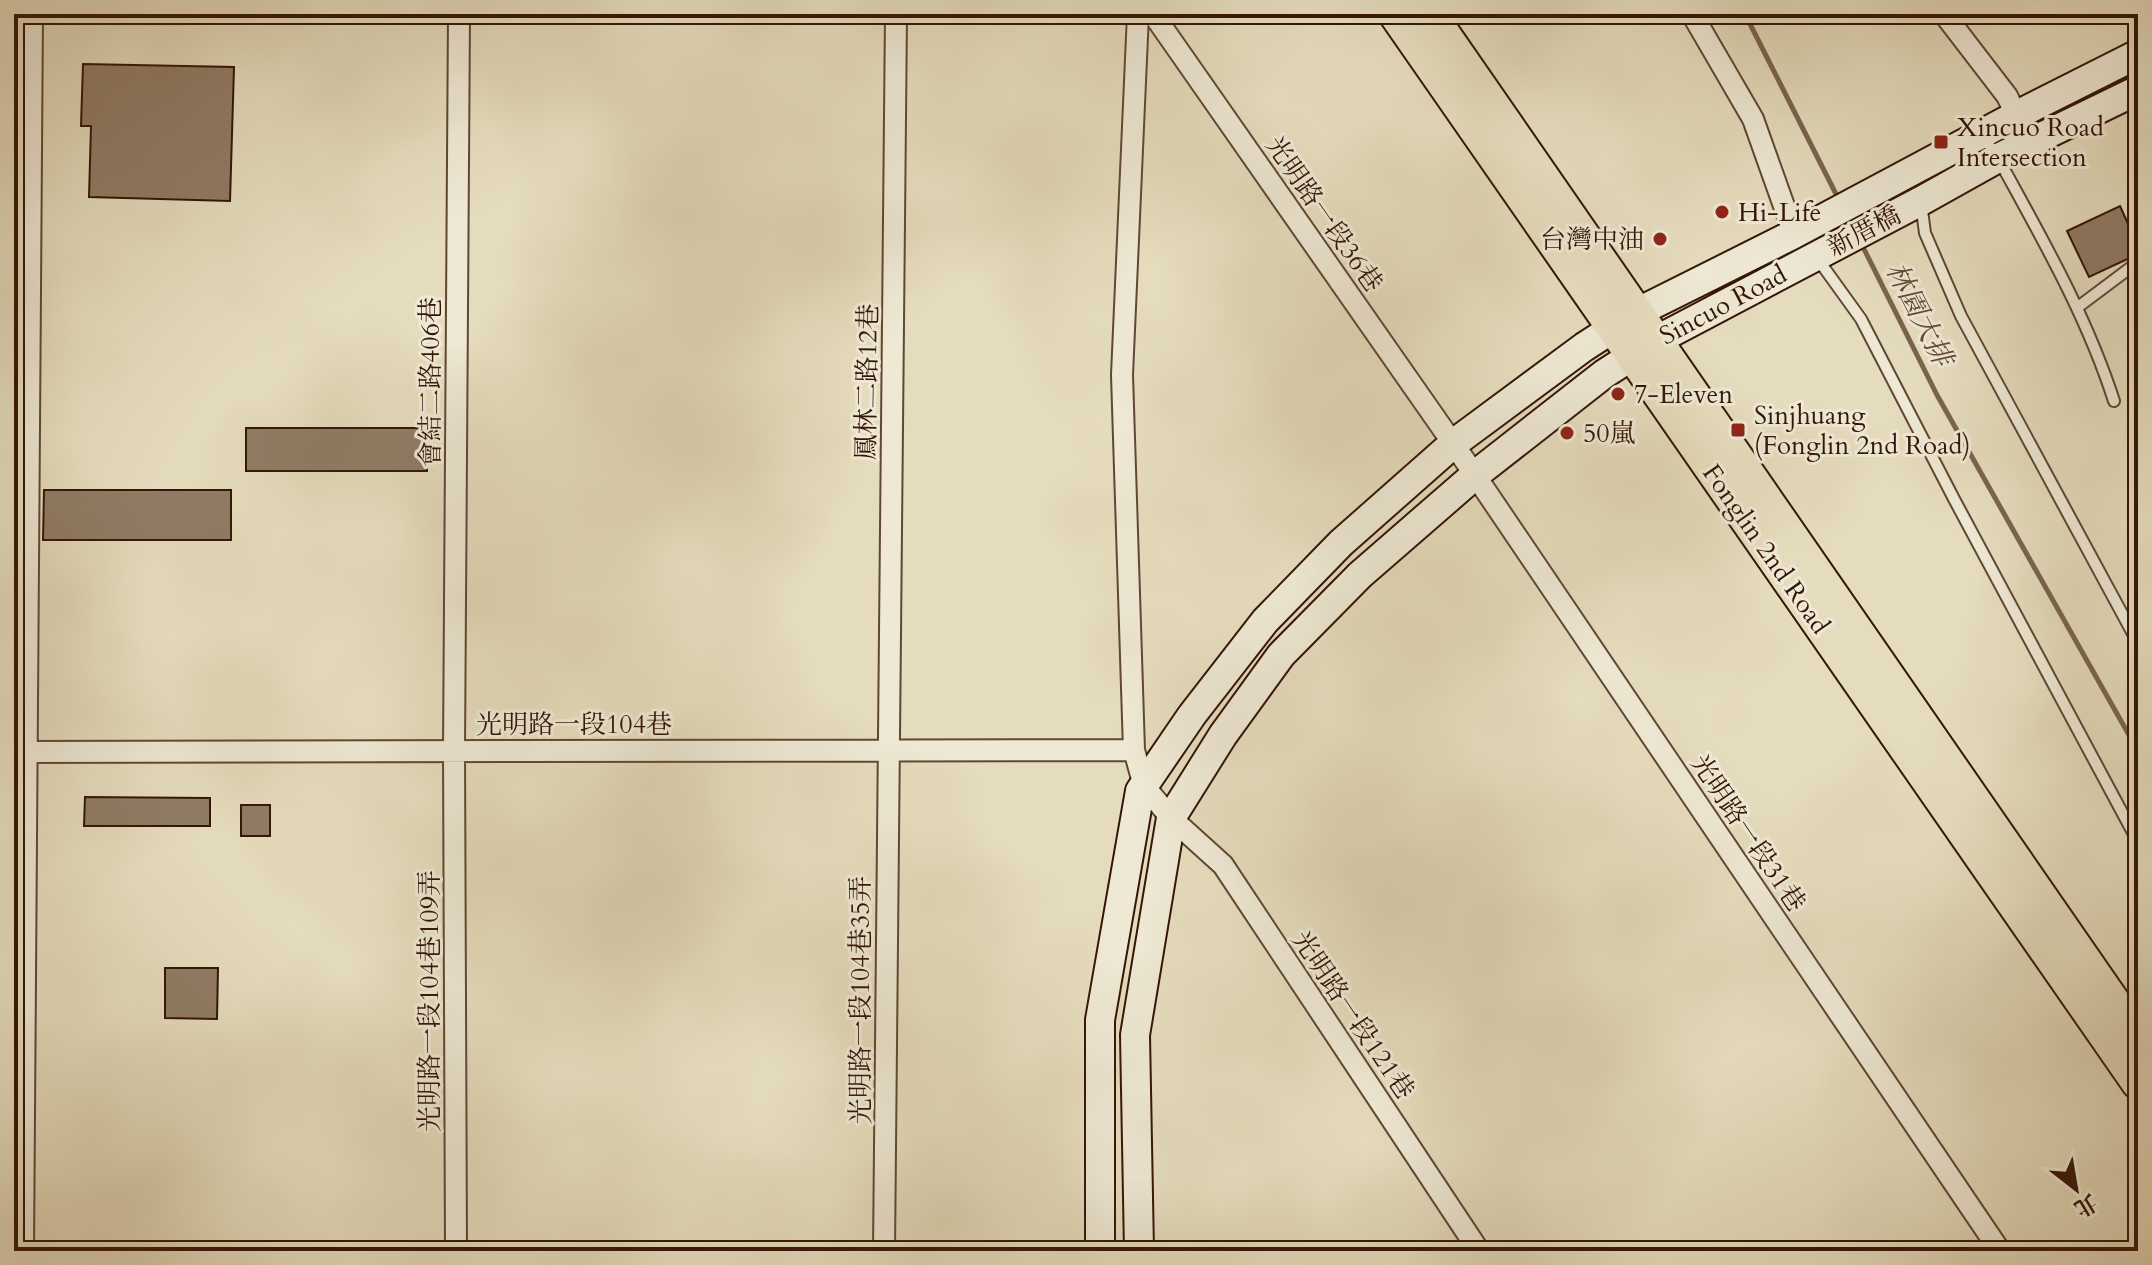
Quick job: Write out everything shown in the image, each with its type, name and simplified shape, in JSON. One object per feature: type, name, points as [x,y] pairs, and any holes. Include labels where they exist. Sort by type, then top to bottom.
[{"type":"main road","name":"Fonglin 2nd Road","points":[[1395,14],[1626,320]]},
{"type":"main road","name":"Fonglin 2nd Road","points":[[1430,14],[1626,320],[2138,1083]]},
{"type":"main road","name":"Fonglin 2nd Road","points":[[1645,348],[2138,1037]]},
{"type":"street","points":[[23,1251],[20,752],[32,14]]},
{"type":"street","name":"會結二路406巷","points":[[454,750],[459,14]]},
{"type":"street","name":"鳳林二路12巷","points":[[888,750],[896,14]]},
{"type":"street","points":[[1138,14],[1122,375],[1134,750],[1144,786]]},
{"type":"street","name":"光明路一段36巷","points":[[1153,14],[1453,444]]},
{"type":"street","points":[[1692,14],[1753,119],[1798,232]]},
{"type":"street","points":[[1944,14],[2007,96],[2030,143]]},
{"type":"street","points":[[1982,134],[2138,54]]},
{"type":"street","points":[[1916,203],[1998,158],[2138,90]]},
{"type":"street","name":"新厝橋","points":[[1798,232],[1982,134]]},
{"type":"street","name":"新厝橋","points":[[1815,256],[1916,203]]},
{"type":"street","name":"Sincuo Road","points":[[1100,1251],[1100,1020],[1140,791],[1192,715],[1265,621],[1341,543],[1453,444],[1584,347],[1626,320],[1798,232]]},
{"type":"street","name":"Sincuo Road","points":[[1171,818],[1223,735],[1281,655],[1360,575],[1475,475],[1604,374],[1645,348],[1815,256]]},
{"type":"street","name":"光明路一段31巷","points":[[1453,444],[2000,1251]]},
{"type":"street","name":"光明路一段104巷109弄","points":[[454,750],[456,1251]]},
{"type":"street","name":"光明路一段104巷35弄","points":[[884,1251],[888,750]]},
{"type":"street","name":"光明路一段104巷","points":[[20,752],[1134,750]]},
{"type":"street","name":"光明路一段121巷","points":[[1144,786],[1171,818],[1223,865],[1479,1251]]},
{"type":"street","points":[[1139,1251],[1135,1035],[1171,818]]},
{"type":"lane","points":[[1982,134],[2078,307],[2114,401]]},
{"type":"lane","points":[[1916,203],[1925,233],[1961,316],[2138,643]]},
{"type":"lane","points":[[1815,256],[1861,319],[2138,842]]},
{"type":"lane","points":[[2078,307],[2138,262]]},
{"type":"building","points":[[83,64],[234,67],[230,201],[89,197],[91,126],[81,126]]},
{"type":"building","points":[[2120,206],[2138,246],[2138,254],[2089,277],[2067,231]]},
{"type":"building","points":[[246,428],[427,428],[427,471],[246,471]]},
{"type":"building","points":[[44,490],[231,490],[231,540],[43,540]]},
{"type":"building","points":[[85,797],[210,798],[210,826],[84,826]]},
{"type":"building","points":[[241,805],[270,805],[270,836],[241,836]]},
{"type":"building","points":[[165,968],[218,968],[217,1019],[165,1018]]},
{"type":"waterway","name":"林園大排","points":[[1745,14],[1838,198]]},
{"type":"waterway","name":"林園大排","points":[[1861,243],[1937,395],[2138,751]]},
{"type":"place","name":"Xincuo Road Intersection","points":[[1941,142]]},
{"type":"place","name":"Hi-Life","points":[[1722,212]]},
{"type":"place","name":"台灣中油","points":[[1660,239]]},
{"type":"place","name":"7-Eleven","points":[[1618,394]]},
{"type":"place","name":"Sinjhuang (Fonglin 2nd Road)","points":[[1738,430]]},
{"type":"place","name":"50嵐","points":[[1567,433]]}]
